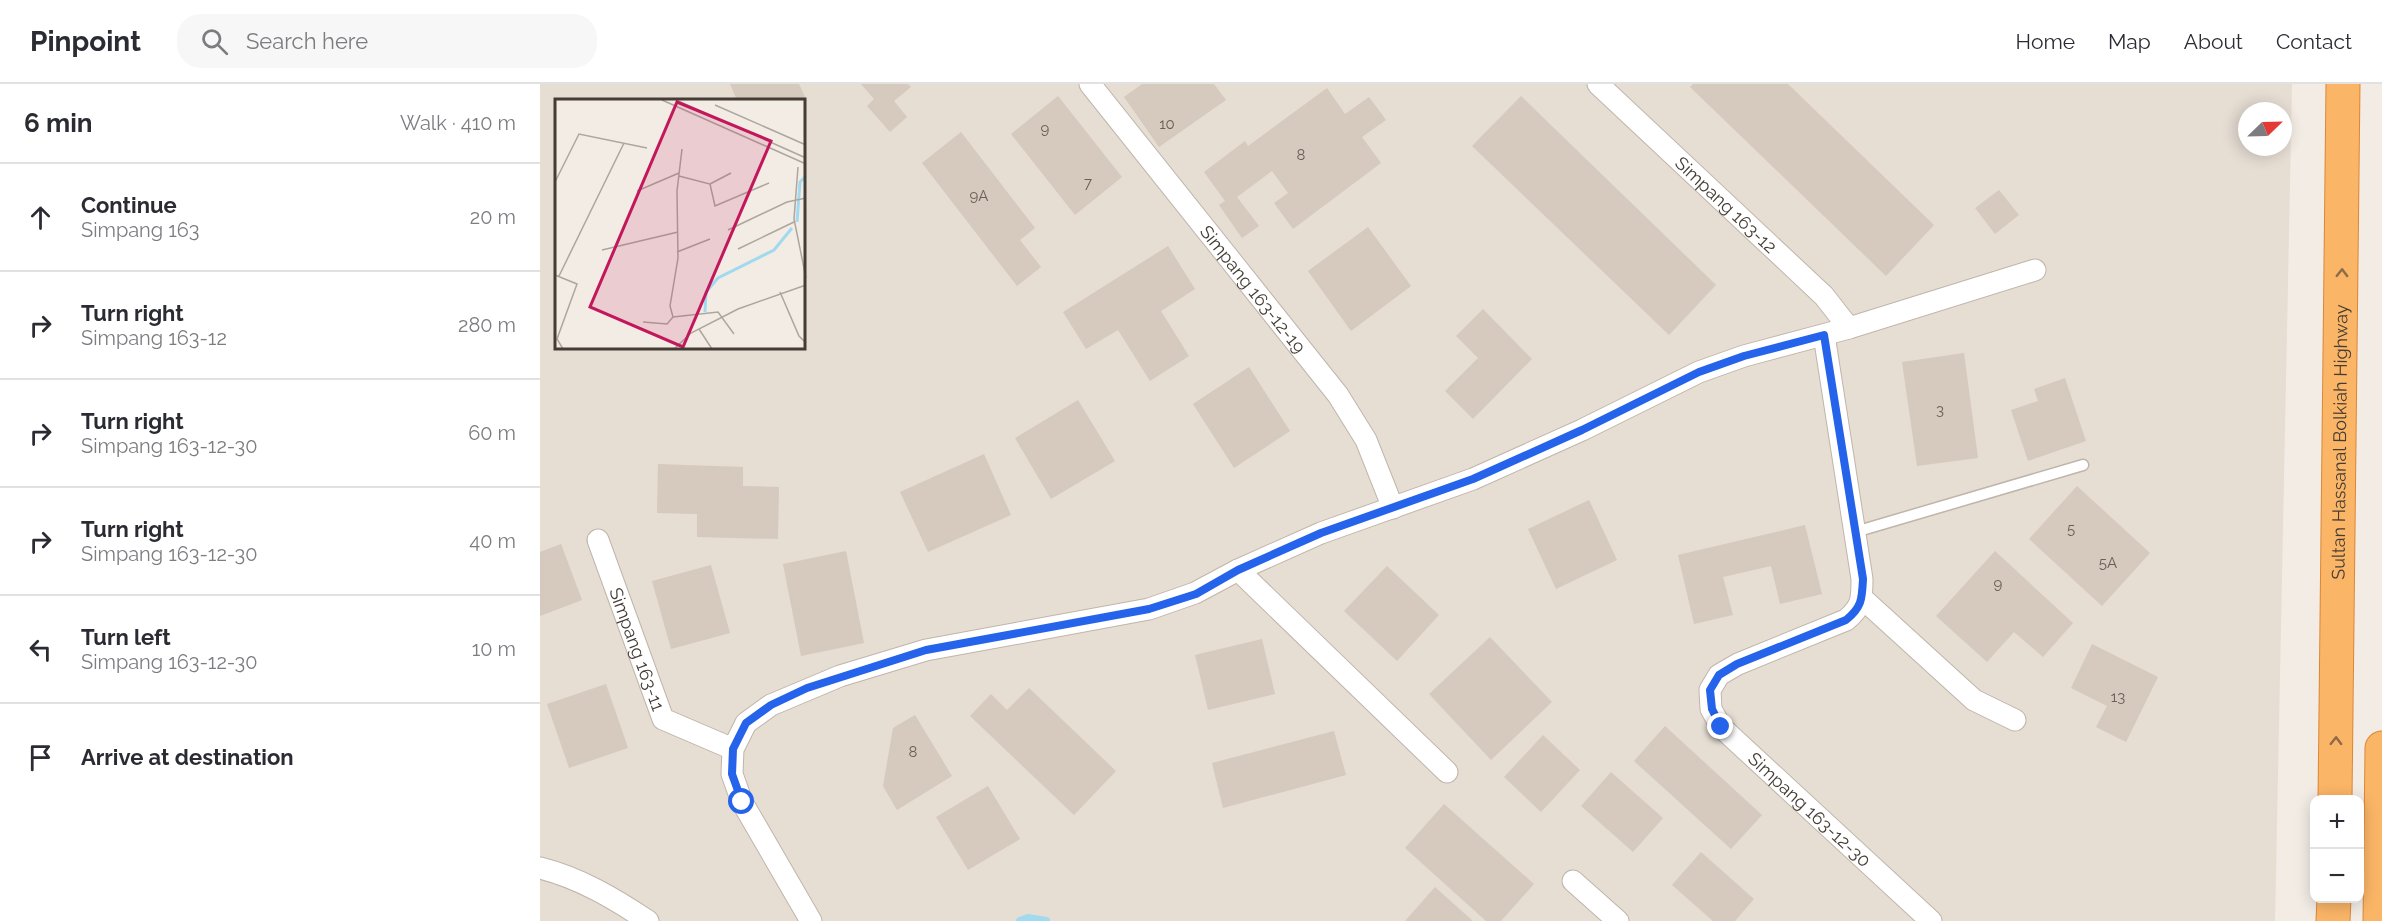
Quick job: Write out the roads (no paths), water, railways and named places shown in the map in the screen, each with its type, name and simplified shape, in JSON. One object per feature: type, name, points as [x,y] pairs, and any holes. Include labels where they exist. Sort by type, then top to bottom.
[{"type":"highway","name":"Sultan Hassanal Bolkiah Highway","points":[[2335,795],[2343,84]]},
{"type":"highway","points":[[2380,921],[2382,748]]},
{"type":"highway","points":[[2333,921],[2334,903]]},
{"type":"street","name":"Simpang 163-12-19","points":[[1090,84],[1338,395],[1366,440],[1393,508]]},
{"type":"street","name":"Simpang 163-12","points":[[1598,84],[1824,296],[1849,328]]},
{"type":"street","points":[[812,921],[742,802],[732,774],[733,749],[746,723],[771,705],[840,676],[926,650],[1149,609],[1196,594],[1238,570],[1321,533],[1473,479],[1582,430],[1699,372],[1744,356],[1849,328],[2036,270]]},
{"type":"street","points":[[1824,335],[1863,579],[1862,598],[1974,700],[2015,720]]},
{"type":"street","name":"Simpang 163-11","points":[[598,540],[663,719],[733,749]]},
{"type":"street","points":[[1238,570],[1447,772]]},
{"type":"street","name":"Simpang 163-12-30","points":[[1862,598],[1857,611],[1846,620],[1737,664],[1719,675],[1710,690],[1712,709],[1721,727],[1931,921]]},
{"type":"street","points":[[540,868],[610,896],[648,921]]},
{"type":"street","points":[[1573,881],[1618,921]]},
{"type":"lane","points":[[1855,532],[2083,465]]},
{"type":"waterway","points":[[1020,921],[1028,918],[1046,921]]}]
